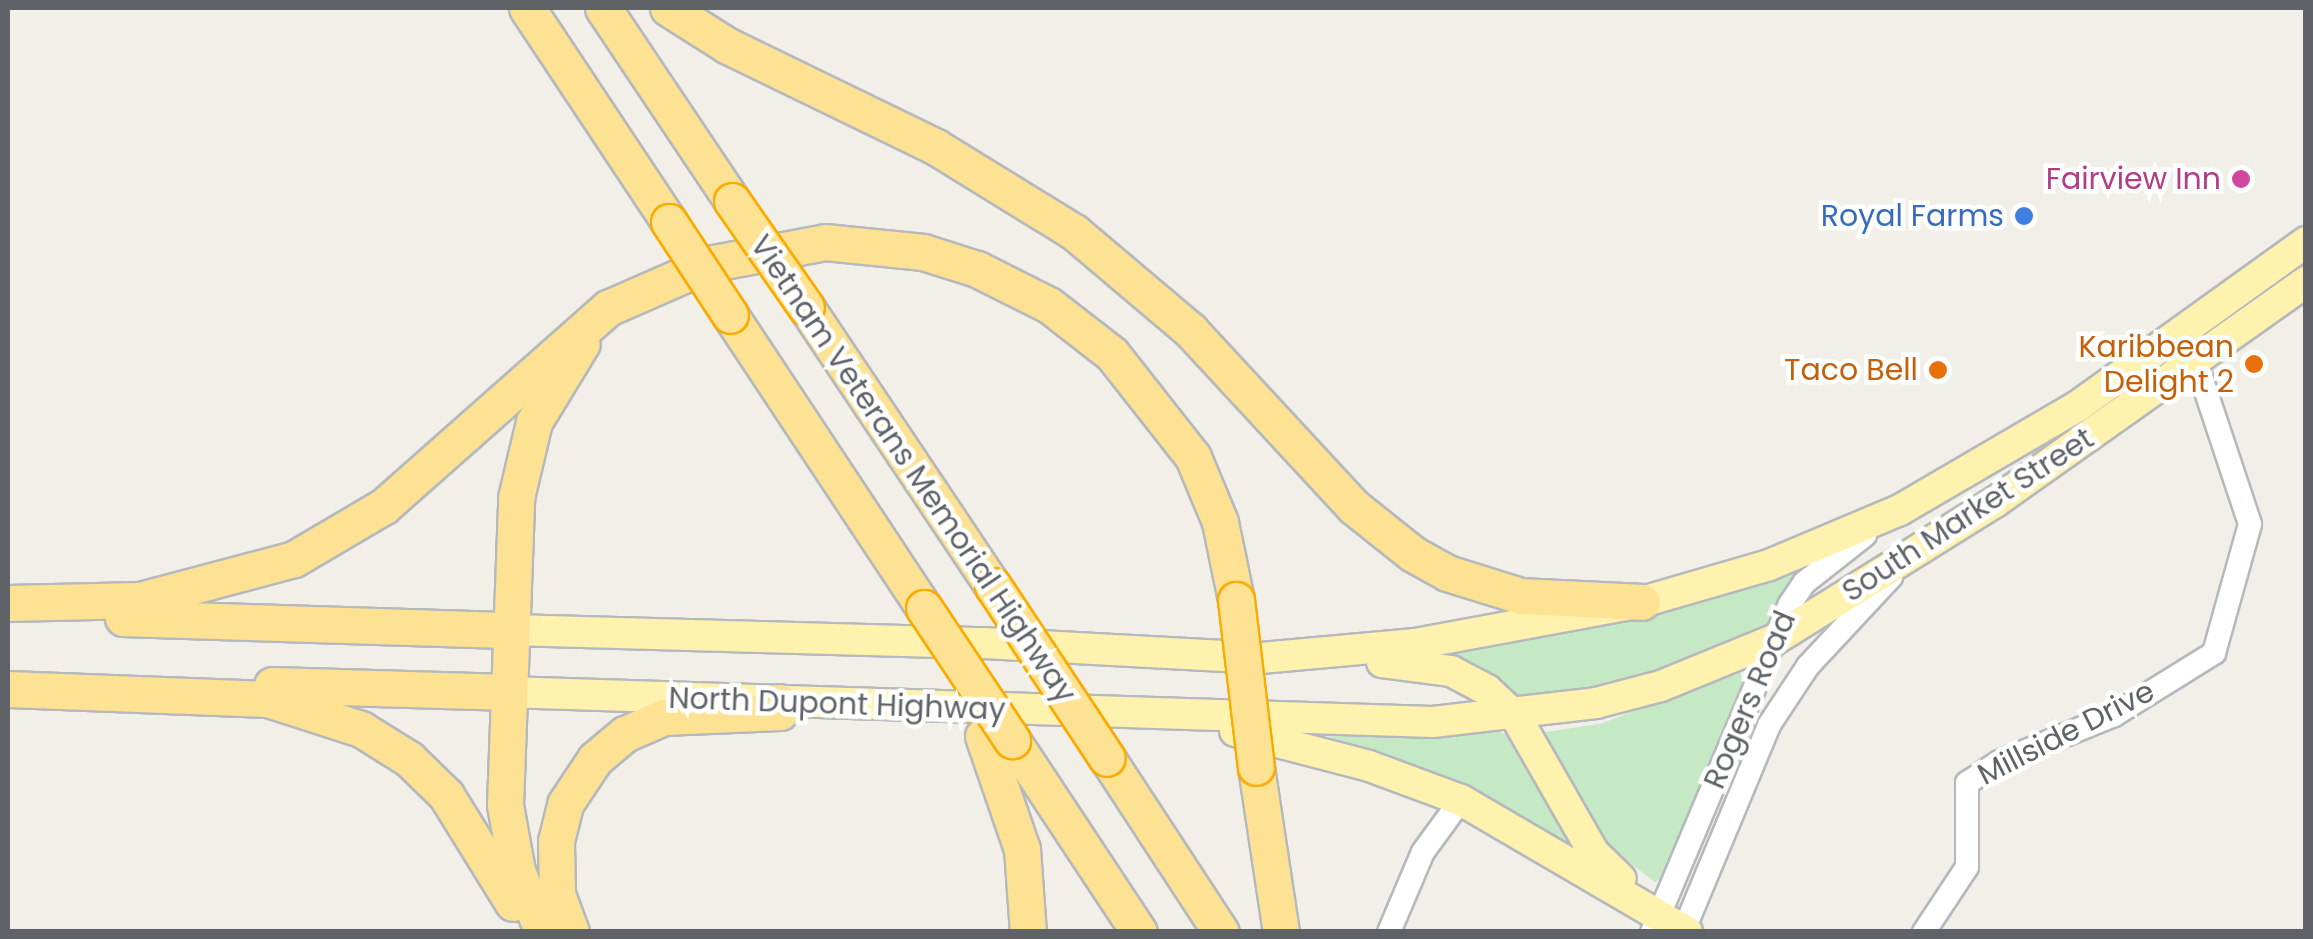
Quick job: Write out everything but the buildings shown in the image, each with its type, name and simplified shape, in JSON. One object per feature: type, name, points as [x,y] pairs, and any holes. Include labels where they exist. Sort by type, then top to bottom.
[{"type":"highway","points":[[527,8],[924,608],[998,738],[1139,932]]},
{"type":"highway","name":"Vietnam Veterans Memorial Highway","points":[[604,8],[994,586],[1221,932]]},
{"type":"highway","points":[[668,8],[728,46],[950,155],[1074,232],[1190,330],[1354,506],[1413,554],[1448,573],[1520,596],[1642,602]]},
{"type":"highway","points":[[8,602],[140,600],[228,582],[311,552],[397,495],[572,334],[652,286],[727,258],[825,242],[939,256],[1032,295],[1112,354],[1177,430],[1214,504],[1236,600],[1281,932]]},
{"type":"highway","points":[[543,932],[522,886],[506,821],[506,692],[517,483],[534,422],[579,346],[652,286]]},
{"type":"highway","points":[[8,614],[512,630]]},
{"type":"highway","name":"North Dupont Highway","points":[[8,676],[506,692]]},
{"type":"highway","points":[[8,689],[268,698],[361,729],[409,759],[446,795],[530,932]]},
{"type":"highway","points":[[571,932],[557,894],[556,842],[566,804],[595,758],[626,734],[664,717],[780,712],[780,702]]},
{"type":"highway","points":[[998,738],[1022,850],[1028,932]]},
{"type":"main road","name":"South Market Street","points":[[1642,602],[1769,566],[1900,510],[2078,406],[2306,242]]},
{"type":"main road","name":"South Market Street","points":[[1774,640],[1908,560],[2306,282]]},
{"type":"main road","points":[[1261,658],[1415,644],[1642,602]]},
{"type":"main road","points":[[512,630],[984,642],[1412,663],[1451,672],[1486,690],[1516,717],[1594,853],[1673,928]]},
{"type":"main road","name":"North Dupont Highway","points":[[506,692],[1184,717],[1433,722],[1516,717],[1661,686],[1774,640]]},
{"type":"main road","points":[[1184,717],[1369,766],[1461,800],[1673,928]]},
{"type":"street","name":"Millside Drive","points":[[1924,932],[1967,866],[1968,784],[1999,762],[2114,715],[2214,652],[2250,524],[2185,327]]},
{"type":"street","name":"Rogers Road","points":[[1673,928],[1774,640],[1804,583],[1900,510]]},
{"type":"street","name":"Rogers Road","points":[[1673,928],[1769,725],[1808,666],[1908,560]]},
{"type":"street","points":[[1389,932],[1423,852],[1461,800]]},
{"type":"green space","points":[[1795,573],[1766,628],[1664,669],[1567,693],[1513,701],[1432,655],[1592,628]]},
{"type":"green space","points":[[1740,670],[1743,687],[1664,876],[1655,882],[1603,842],[1541,733],[1603,723]]},
{"type":"green space","points":[[1493,730],[1513,737],[1579,845],[1572,852],[1460,783],[1316,732]]},
{"type":"place","name":"Fairview Inn","points":[[2241,179]]},
{"type":"place","name":"Royal Farms","points":[[2024,216]]},
{"type":"place","name":"Karibbean Delight 2","points":[[2254,364]]},
{"type":"place","name":"Taco Bell","points":[[1938,370]]}]
